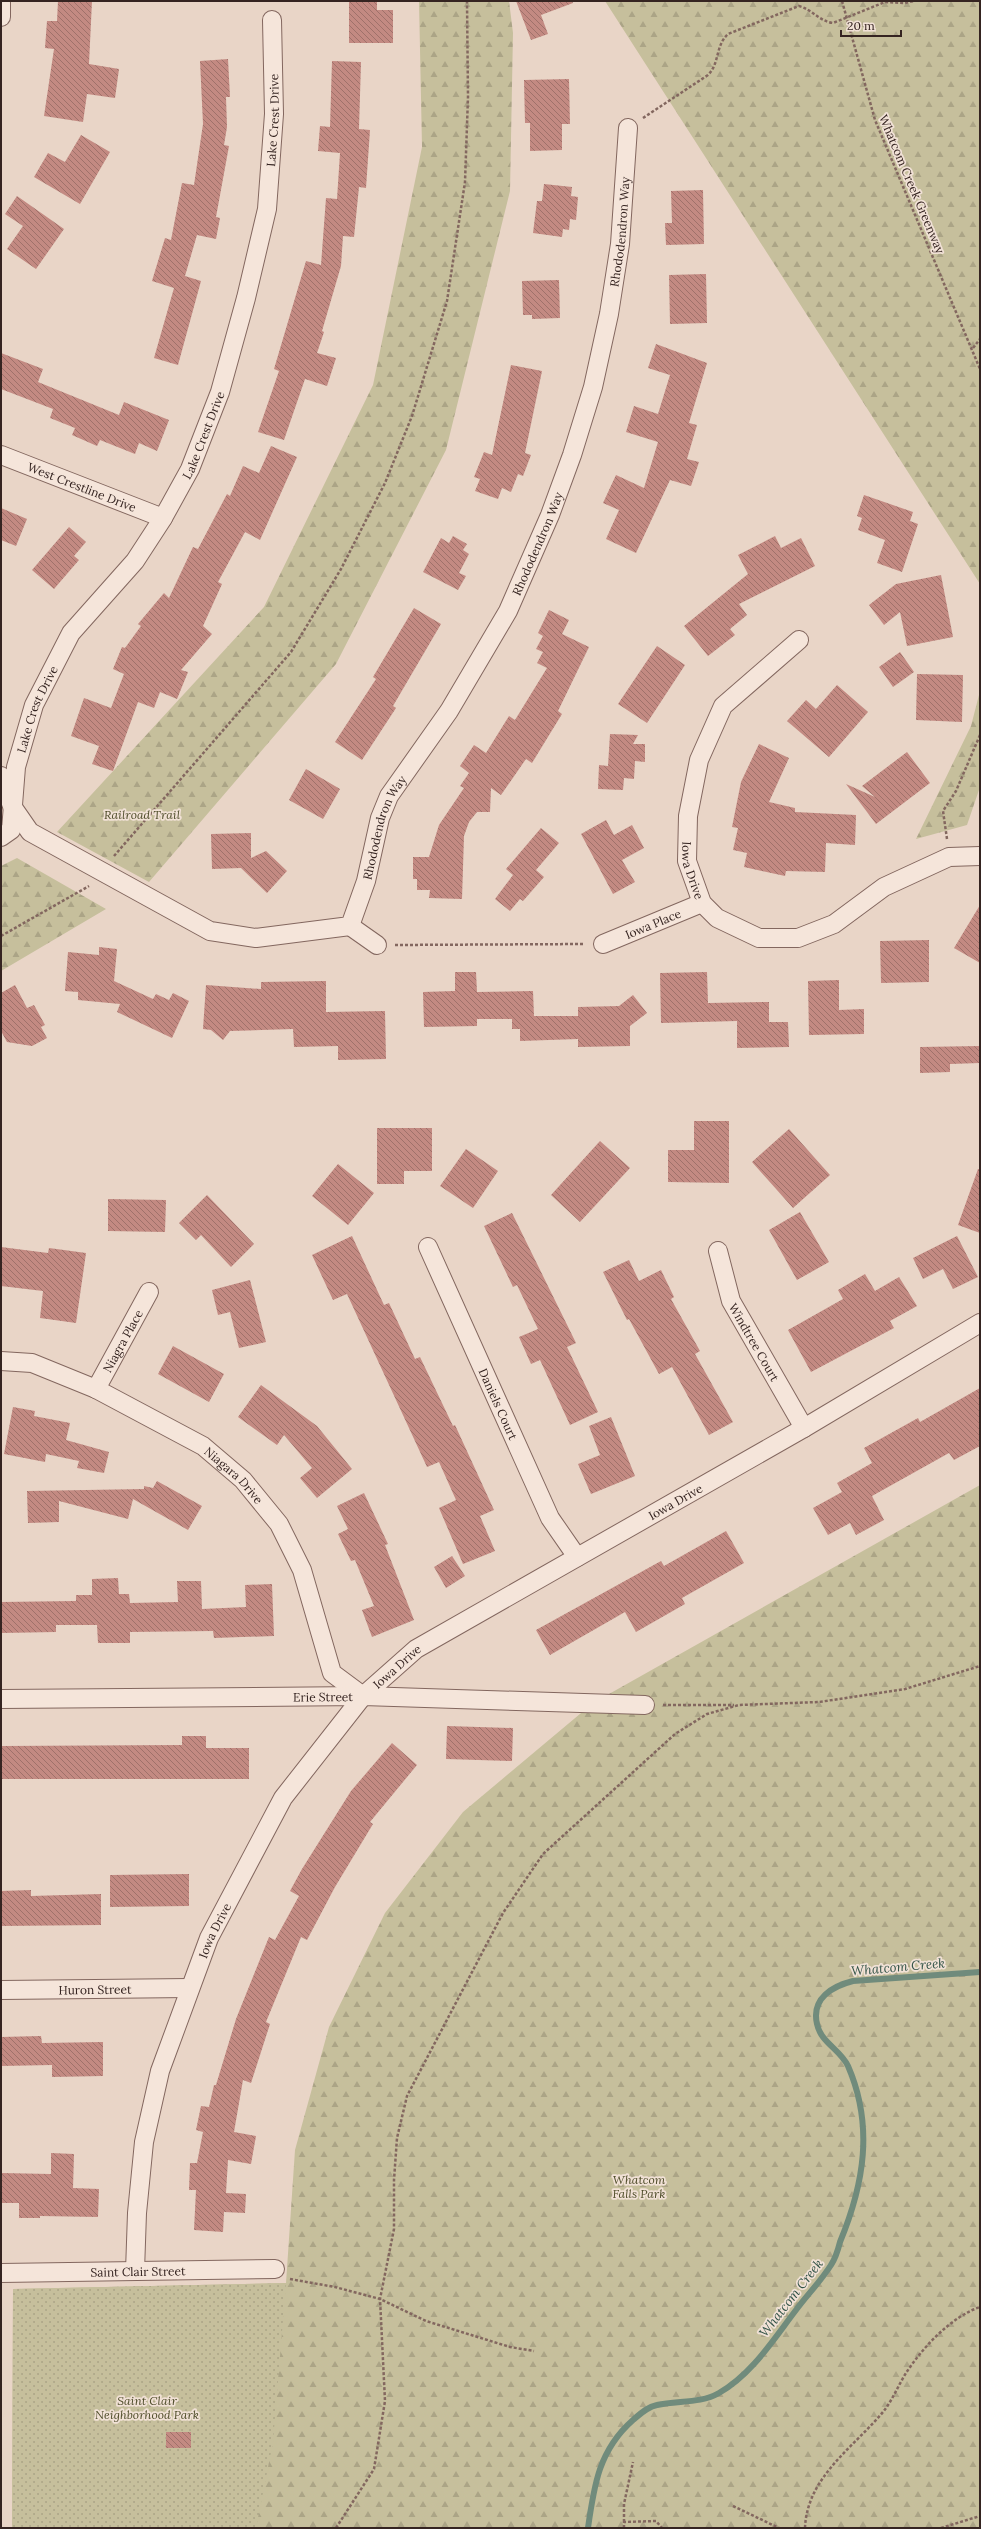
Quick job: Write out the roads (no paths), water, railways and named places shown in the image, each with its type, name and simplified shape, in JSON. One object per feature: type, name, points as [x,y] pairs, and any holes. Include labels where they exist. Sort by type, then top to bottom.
[{"type":"street","points":[[1,3],[1,17]]},
{"type":"street","name":"Lake Crest Drive","points":[[1,837],[11,830],[16,767],[34,705],[71,633],[135,561],[163,518],[190,470],[220,392],[246,298],[267,209],[274,114],[272,20]]},
{"type":"street","name":"Rhododendron Way","points":[[350,926],[366,881],[380,818],[389,796],[449,711],[508,611],[550,515],[572,455],[593,387],[609,314],[620,244],[628,128]]},
{"type":"street","name":"West Crestline Drive","points":[[1,455],[163,518]]},
{"type":"street","name":"Iowa Drive","points":[[799,640],[723,706],[699,760],[688,816],[687,861],[702,902],[717,918],[759,938],[798,938],[834,924],[884,887],[949,857],[980,856]]},
{"type":"street","points":[[1,776],[12,806],[30,832],[210,931],[256,938],[350,926],[377,945]]},
{"type":"street","name":"Iowa Place","points":[[603,944],[702,902]]},
{"type":"street","name":"Daniels Court","points":[[428,1247],[550,1518],[577,1557]]},
{"type":"street","name":"Windtree Court","points":[[718,1250],[731,1301],[804,1428]]},
{"type":"street","name":"Niagra Place","points":[[96,1389],[149,1292]]},
{"type":"street","name":"Iowa Drive","points":[[135,2271],[137,2212],[144,2142],[160,2071],[189,1988],[209,1938],[283,1798],[363,1696],[416,1649],[804,1428],[980,1323]]},
{"type":"street","name":"Niagara Drive","points":[[1,1361],[32,1363],[96,1389],[203,1446],[243,1480],[279,1524],[302,1570],[332,1673],[363,1696]]},
{"type":"street","name":"Erie Street","points":[[1,1699],[363,1696],[645,1704]]},
{"type":"street","name":"Huron Street","points":[[1,1990],[189,1988]]},
{"type":"street","name":"Saint Clair Street","points":[[1,2273],[275,2269]]},
{"type":"waterway","name":"Whatcom Creek","points":[[588,2528],[593,2497],[600,2469],[612,2443],[622,2431],[638,2415],[650,2407],[704,2399],[719,2393],[731,2385],[761,2356],[800,2304],[823,2277],[835,2257],[855,2198],[860,2177],[863,2155],[863,2133],[861,2111],[856,2088],[848,2066],[845,2060],[826,2041],[819,2031],[816,2015],[820,2000],[831,1990],[853,1981],[980,1972]]},
{"type":"park label","name":"Railroad Trail","points":[[142,814]]},
{"type":"park label","name":"Whatcom Falls Park","points":[[639,2186]]},
{"type":"park label","name":"Saint Clair Neighborhood Park","points":[[147,2407]]}]
